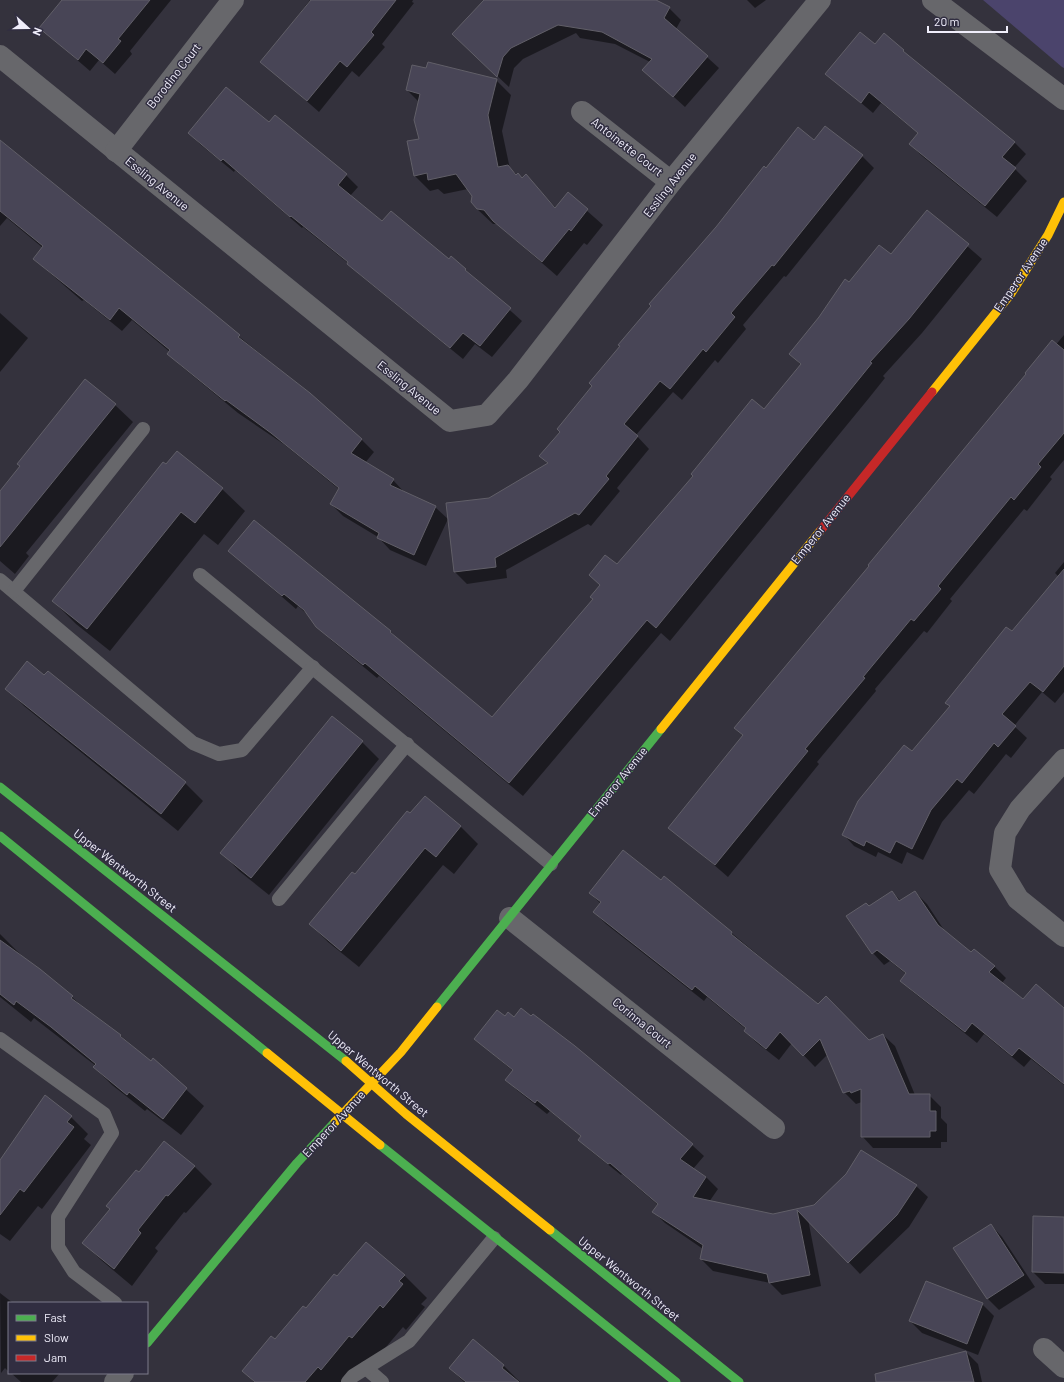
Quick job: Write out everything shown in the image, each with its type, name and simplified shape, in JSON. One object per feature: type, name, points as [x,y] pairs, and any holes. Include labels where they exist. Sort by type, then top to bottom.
[{"type":"main road","name":"Emperor Avenue","points":[[150,1335],[297,1163],[401,1052],[510,918],[551,864],[1010,295],[1048,235],[1064,202]]},
{"type":"main road","name":"Upper Wentworth Street","points":[[0,787],[337,1054],[406,1114],[617,1286],[739,1382]]},
{"type":"main road","points":[[0,836],[494,1238],[676,1382]]},
{"type":"street","name":"Borodino Court","points":[[116,151],[233,0]]},
{"type":"street","name":"Essling Avenue","points":[[0,56],[450,421],[487,415],[518,380],[671,182],[820,0]]},
{"type":"street","points":[[933,0],[1064,99]]},
{"type":"street","name":"Antoinette Court","points":[[582,112],[671,182]]},
{"type":"street","points":[[1064,760],[1020,809],[1005,832],[1000,869],[1018,900],[1064,936]]},
{"type":"street","name":"Corinna Court","points":[[510,918],[774,1128]]},
{"type":"street","points":[[1044,1349],[1064,1367]]},
{"type":"street","points":[[115,1382],[122,1374]]},
{"type":"lane","points":[[14,591],[143,429]]},
{"type":"lane","points":[[200,575],[551,864]]},
{"type":"lane","points":[[0,580],[193,743],[219,754],[242,750],[313,667]]},
{"type":"lane","points":[[279,899],[407,744]]},
{"type":"lane","points":[[0,1039],[104,1114],[112,1133],[58,1217],[58,1247],[74,1272],[114,1302]]},
{"type":"lane","points":[[348,1382],[353,1376],[409,1341],[494,1238]]},
{"type":"lane","points":[[366,1368],[382,1382]]},
{"type":"shaded area","points":[[983,0],[1064,0],[1064,68],[1062,67]]},
{"type":"building","points":[[62,0],[150,0],[118,39],[121,41],[103,63],[86,49],[78,60],[39,28]]},
{"type":"building","points":[[311,0],[396,0],[371,32],[374,35],[347,67],[340,61],[307,101],[260,62]]},
{"type":"building","points":[[484,0],[656,0],[670,7],[664,18],[708,56],[673,97],[642,70],[652,59],[602,32],[558,25],[511,48],[503,57],[497,77],[452,34]]},
{"type":"building","points":[[860,32],[875,44],[884,33],[904,50],[903,51],[1015,142],[1002,157],[1016,168],[985,206],[909,144],[918,133],[869,92],[861,103],[825,74]]},
{"type":"building","points":[[428,62],[497,79],[488,115],[498,167],[508,165],[516,175],[518,173],[522,178],[526,174],[555,208],[568,192],[588,209],[571,231],[569,229],[542,262],[493,221],[484,210],[477,209],[471,202],[472,196],[456,174],[428,180],[427,173],[414,176],[407,141],[419,139],[414,120],[420,94],[406,90],[412,65],[426,68]]},
{"type":"building","points":[[226,87],[269,122],[275,115],[347,174],[338,185],[382,221],[391,211],[449,259],[451,256],[466,269],[465,270],[511,308],[480,346],[463,333],[450,348],[347,264],[348,262],[291,216],[290,217],[223,159],[221,161],[188,133]]},
{"type":"building","points":[[825,126],[863,155],[774,266],[772,265],[731,313],[735,317],[706,352],[703,349],[670,389],[660,381],[624,424],[638,436],[606,476],[609,479],[579,515],[575,513],[495,558],[496,567],[454,572],[446,503],[489,498],[548,463],[539,456],[560,432],[557,429],[592,386],[589,383],[620,346],[618,345],[651,306],[649,304],[716,227],[764,166],[766,168],[798,127],[814,140]]},
{"type":"building","points":[[0,140],[240,335],[238,337],[310,393],[362,439],[351,453],[394,479],[390,485],[436,506],[414,555],[377,538],[379,533],[330,504],[339,488],[271,433],[226,400],[225,401],[167,354],[170,350],[119,308],[110,320],[33,259],[43,246],[0,211]]},
{"type":"building","points":[[927,210],[969,244],[909,319],[870,362],[872,363],[656,628],[647,620],[509,783],[365,663],[363,665],[316,627],[304,610],[284,594],[282,596],[228,551],[254,520],[391,631],[390,632],[492,717],[593,599],[590,597],[600,585],[589,575],[605,555],[617,564],[693,476],[691,474],[752,399],[764,409],[801,364],[789,354],[819,317],[845,279],[849,282],[879,245],[891,254]]},
{"type":"building","points":[[1052,340],[1064,350],[1064,433],[1038,464],[1041,467],[1014,500],[1011,497],[938,586],[941,589],[914,621],[911,619],[863,677],[865,678],[805,749],[808,751],[715,865],[668,828],[743,735],[734,728],[869,566],[868,565],[1026,374],[1025,373]]},
{"type":"building","points":[[85,379],[116,404],[0,547],[0,491],[20,466],[17,464]]},
{"type":"building","points":[[177,451],[223,488],[195,523],[181,512],[87,629],[52,601],[163,462],[166,464]]},
{"type":"building","points":[[1064,569],[1064,666],[1043,692],[1030,682],[1002,714],[1016,726],[998,747],[994,743],[962,783],[957,779],[931,810],[912,849],[896,841],[890,853],[866,841],[864,846],[842,835],[858,801],[904,745],[912,751],[950,706],[945,703],[1006,627],[1012,631]]},
{"type":"building","points":[[27,661],[44,675],[48,671],[186,782],[161,814],[5,689]]},
{"type":"building","points":[[332,716],[363,741],[251,878],[220,853]]},
{"type":"building","points":[[425,796],[461,826],[436,857],[425,848],[341,951],[309,924],[352,872],[355,874],[407,811],[410,813]]},
{"type":"building","points":[[623,850],[661,880],[664,876],[732,932],[731,934],[818,1004],[826,996],[869,1040],[883,1034],[909,1094],[930,1094],[930,1111],[936,1111],[936,1131],[930,1131],[930,1137],[861,1137],[861,1089],[851,1093],[850,1091],[843,1093],[820,1039],[803,1056],[780,1032],[766,1049],[744,1031],[746,1028],[695,986],[692,990],[593,912],[601,902],[589,893]]},
{"type":"building","points":[[892,891],[899,901],[915,891],[938,925],[971,952],[974,949],[995,966],[989,972],[1023,999],[1036,984],[1064,1008],[1064,1084],[1019,1048],[1012,1056],[972,1023],[965,1032],[900,981],[906,973],[877,950],[872,954],[846,916],[866,903],[869,906]]},
{"type":"building","points":[[0,940],[40,969],[73,996],[71,998],[121,1035],[120,1036],[151,1061],[153,1058],[187,1088],[163,1119],[129,1092],[127,1095],[93,1067],[96,1064],[51,1027],[16,1001],[14,1005],[0,994]]},
{"type":"building","points":[[521,1008],[531,1016],[533,1014],[575,1046],[693,1144],[680,1159],[706,1177],[693,1197],[773,1214],[814,1205],[846,1174],[861,1150],[917,1185],[897,1215],[848,1263],[797,1210],[810,1275],[769,1283],[767,1274],[700,1259],[703,1245],[652,1212],[658,1204],[610,1163],[608,1164],[578,1140],[581,1136],[537,1100],[535,1103],[505,1080],[513,1070],[474,1039],[497,1010],[505,1016],[508,1012],[514,1017]]},
{"type":"building","points":[[45,1095],[72,1116],[67,1122],[74,1127],[24,1192],[20,1189],[0,1215],[0,1160]]},
{"type":"building","points":[[164,1141],[195,1166],[168,1196],[166,1195],[138,1230],[141,1233],[114,1269],[82,1243],[110,1209],[106,1206],[136,1170],[139,1172]]},
{"type":"building","points":[[1033,1216],[1064,1217],[1064,1273],[1032,1272]]},
{"type":"building","points":[[991,1224],[1024,1275],[987,1299],[953,1248]]},
{"type":"building","points":[[366,1242],[405,1275],[399,1281],[403,1284],[383,1308],[380,1305],[352,1338],[349,1336],[321,1370],[318,1367],[305,1382],[255,1382],[242,1371],[271,1336],[275,1339],[303,1306],[306,1308],[334,1274],[337,1276]]},
{"type":"building","points":[[926,1281],[983,1303],[967,1344],[909,1321]]},
{"type":"building","points":[[473,1339],[504,1365],[502,1368],[519,1382],[466,1382],[449,1368]]},
{"type":"building","points":[[966,1351],[974,1382],[876,1382],[875,1374]]},
{"type":"traffic: fast","points":[[437,1007],[661,729]]},
{"type":"traffic: fast","points":[[0,787],[346,1061]]},
{"type":"traffic: fast","points":[[0,836],[267,1053]]},
{"type":"traffic: fast","points":[[148,1342],[297,1163],[335,1122]]},
{"type":"traffic: fast","points":[[380,1145],[676,1382]]},
{"type":"traffic: fast","points":[[550,1230],[739,1382]]},
{"type":"traffic: slow","points":[[932,392],[1010,295],[1048,235],[1064,202]]},
{"type":"traffic: slow","points":[[661,729],[821,530]]},
{"type":"traffic: slow","points":[[335,1122],[401,1052],[437,1007]]},
{"type":"traffic: slow","points":[[267,1053],[380,1145]]},
{"type":"traffic: slow","points":[[346,1061],[406,1114],[550,1230]]},
{"type":"traffic: jam","points":[[821,530],[932,392]]}]
